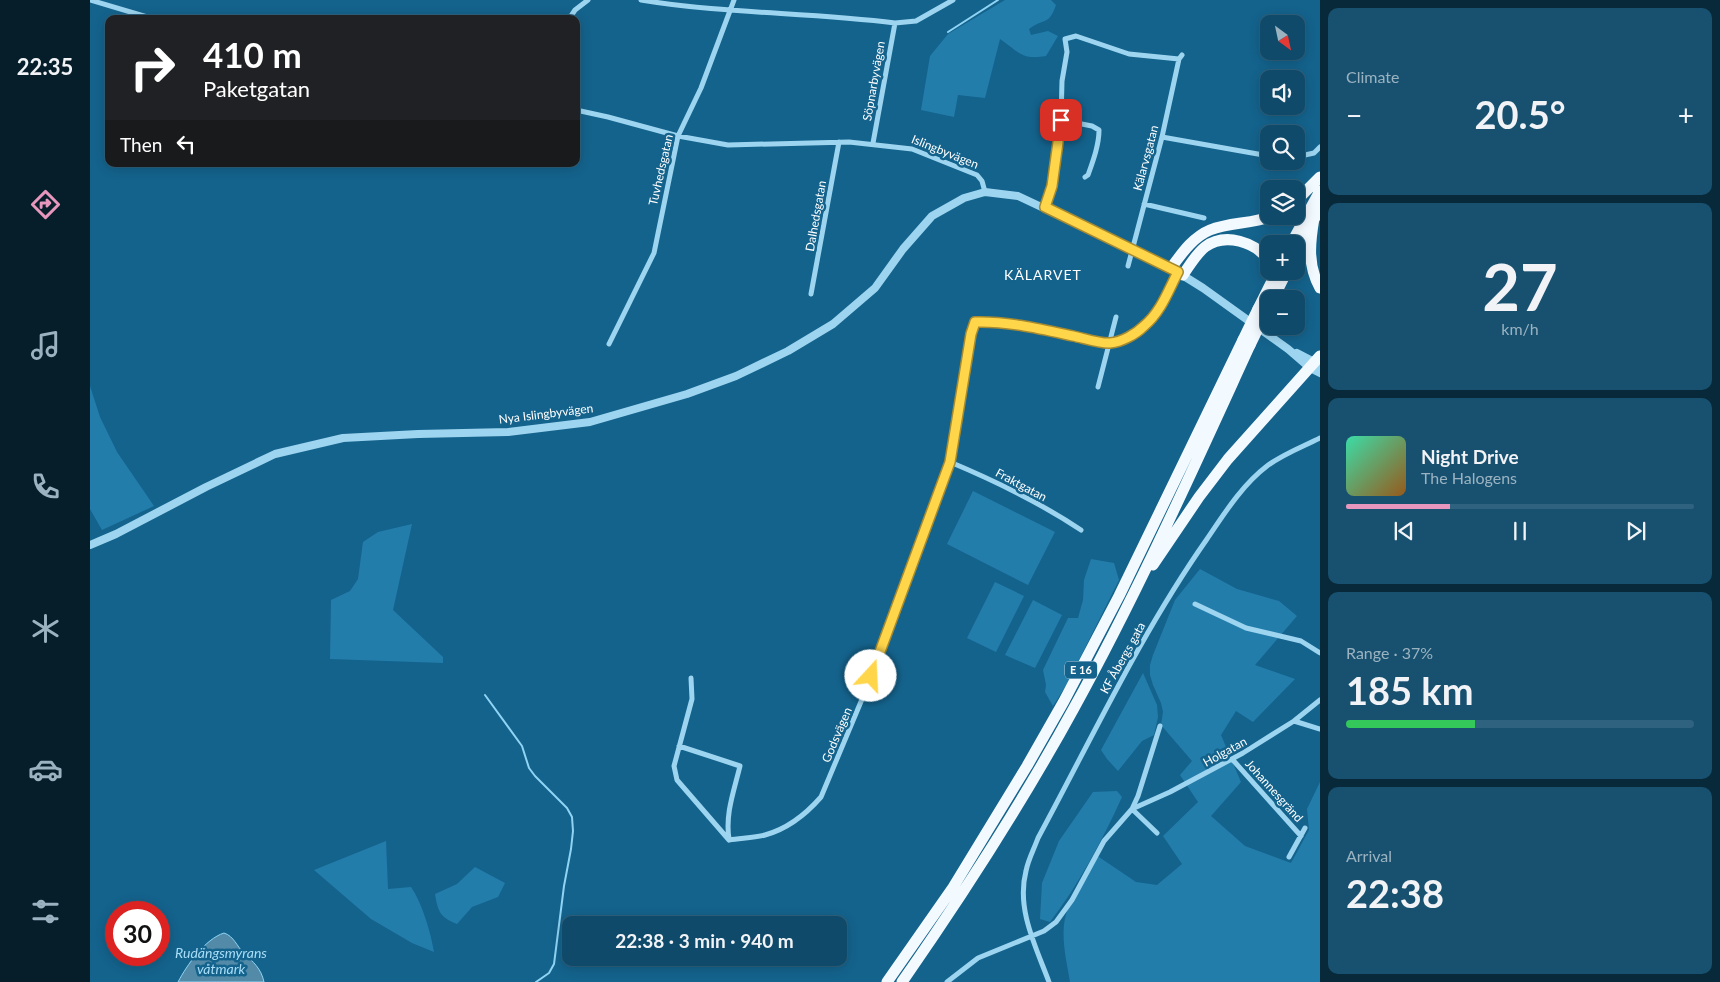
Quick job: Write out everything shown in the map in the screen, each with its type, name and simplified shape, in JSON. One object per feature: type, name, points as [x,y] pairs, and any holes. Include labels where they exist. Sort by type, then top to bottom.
[{"type":"highway","points":[[1305,192],[1320,177]]},
{"type":"highway","points":[[1296,235],[1320,191]]},
{"type":"highway","points":[[1305,236],[1317,213]]},
{"type":"highway","points":[[1317,213],[1310,250],[1312,269],[1320,288]]},
{"type":"highway","points":[[1178,271],[1194,239],[1211,229],[1260,221]]},
{"type":"highway","points":[[1178,271],[1205,246],[1216,241],[1235,240],[1260,251]]},
{"type":"highway","name":"E 16","points":[[887,982],[956,881],[1022,774],[1064,701],[1260,318]]},
{"type":"highway","name":"E 16","points":[[902,982],[1000,836],[1074,708],[1130,601],[1247,342]]},
{"type":"highway","points":[[1130,601],[1199,497],[1228,459],[1317,365]]},
{"type":"street","points":[[90,0],[141,15]]},
{"type":"street","points":[[572,15],[588,0]]},
{"type":"street","points":[[641,0],[679,6],[849,17],[895,22],[916,21],[953,0]]},
{"type":"street","name":"Tuvhedsgatan","points":[[609,344],[654,252],[678,136],[701,88],[734,0]]},
{"type":"street","name":"Söpnarbyvägen","points":[[873,143],[895,22]]},
{"type":"street","name":"Kälarvsgatan","points":[[1061,120],[1062,81],[1067,52],[1065,39],[1076,36],[1129,54],[1181,57],[1128,266]]},
{"type":"street","name":"Islingbyvägen","points":[[580,111],[678,136],[728,146],[840,142],[873,143],[912,149],[977,175],[982,181],[985,192]]},
{"type":"street","points":[[1045,207],[1052,186],[1061,120],[1092,126],[1098,130],[1099,136],[1094,155],[1088,175],[1085,177]]},
{"type":"street","points":[[1162,137],[1260,154]]},
{"type":"street","name":"Dalhedsgatan","points":[[812,294],[840,142]]},
{"type":"street","points":[[1305,154],[1320,148]]},
{"type":"street","points":[[985,192],[1018,196],[1045,207],[1178,271],[1288,349],[1317,365]]},
{"type":"street","name":"Nya Islingbyvägen","points":[[90,545],[116,534],[206,487],[275,454],[343,438],[508,432],[590,422],[687,394],[736,376],[788,351],[833,324],[875,288],[903,249],[932,216],[964,198],[985,192]]},
{"type":"street","points":[[1144,204],[1204,218]]},
{"type":"street","points":[[1110,343],[1127,338],[1144,327],[1165,299],[1178,271]]},
{"type":"street","points":[[1098,388],[1116,317]]},
{"type":"street","name":"Godsvägen","points":[[730,840],[765,835],[790,824],[821,797],[865,692],[950,462],[971,334],[975,322],[989,322],[1038,329],[1110,343]]},
{"type":"street","name":"KF Åbergs gata","points":[[1031,936],[1024,909],[1023,883],[1038,838],[1144,639],[1174,588],[1221,519],[1259,473],[1277,460],[1320,438]]},
{"type":"street","name":"Fraktgatan","points":[[950,462],[976,473],[1081,530]]},
{"type":"street","points":[[1195,604],[1246,628],[1301,641],[1320,653]]},
{"type":"street","points":[[691,678],[692,699],[674,766],[677,780],[730,840]]},
{"type":"street","name":"Holgatan","points":[[1132,809],[1170,792],[1232,759],[1294,721],[1320,700]]},
{"type":"street","points":[[1294,721],[1320,729]]},
{"type":"street","name":"Holgatan","points":[[947,982],[978,958],[1050,927],[1061,917],[1104,841],[1132,809],[1138,796],[1160,726]]},
{"type":"street","points":[[680,746],[740,766],[727,824],[730,840]]},
{"type":"street","name":"Johannesgränd","points":[[1232,759],[1301,836]]},
{"type":"street","points":[[1132,809],[1157,833]]},
{"type":"street","points":[[1289,857],[1305,828]]},
{"type":"street","points":[[1031,936],[1049,982]]},
{"type":"shaded area","points":[[1005,0],[1051,0],[1056,5],[1048,19],[1029,29],[1031,35],[1048,31],[1058,36],[1046,56],[1025,56],[1000,39],[985,98],[958,95],[954,117],[921,110],[930,56],[948,34]]},
{"type":"shaded area","points":[[90,386],[100,417],[117,452],[154,506],[102,530],[90,509]]},
{"type":"shaded area","points":[[973,491],[1055,532],[1028,585],[947,544]]},
{"type":"shaded area","points":[[412,524],[393,610],[443,657],[443,663],[330,659],[331,600],[350,591],[358,579],[363,542],[378,532]]},
{"type":"shaded area","points":[[1091,559],[1114,563],[1119,580],[1067,684],[1053,706],[1045,692],[1046,685],[1043,670],[1068,618],[1078,618],[1083,600],[1084,580]]},
{"type":"shaded area","points":[[1200,569],[1237,589],[1279,601],[1297,616],[1255,665],[1295,679],[1253,722],[1236,711],[1221,735],[1241,782],[1211,816],[1245,846],[1291,863],[1309,830],[1307,809],[1320,782],[1320,982],[1070,982],[1065,954],[1064,925],[1069,906],[1077,888],[1096,855],[1136,882],[1157,885],[1182,864],[1163,836],[1198,802],[1180,775],[1192,761],[1161,725],[1163,712],[1150,675],[1150,665],[1175,600]]},
{"type":"shaded area","points":[[995,582],[1024,596],[996,652],[967,638]]},
{"type":"shaded area","points":[[1033,600],[1062,615],[1035,668],[1005,655]]},
{"type":"shaded area","points":[[1143,673],[1157,705],[1158,717],[1154,735],[1142,741],[1118,771],[1101,750]]},
{"type":"shaded area","points":[[1117,791],[1122,797],[1098,846],[1080,877],[1050,922],[1040,919],[1042,883],[1059,841],[1093,792]]},
{"type":"shaded area","points":[[386,841],[388,889],[411,887],[426,918],[434,952],[412,943],[371,919],[314,870]]},
{"type":"shaded area","points":[[475,867],[505,883],[498,897],[472,907],[457,924],[443,916],[437,905],[435,894],[457,884]]},
{"type":"water","name":"Rudängsmyrans våtmark","points":[[224,933],[233,939],[256,966],[264,982],[178,982],[186,968],[203,947]]},
{"type":"waterway","points":[[948,32],[998,0]]},
{"type":"waterway","points":[[485,695],[522,746],[529,768],[567,808],[572,817],[571,849],[564,886],[554,964],[549,973],[536,982]]},
{"type":"district","name":"KÄLARVET","points":[[1043,275]]},
{"type":"route","points":[[871,676],[931,518],[950,462],[971,334],[975,322],[989,322],[1038,329],[1110,343],[1127,338],[1144,327],[1165,299],[1178,272],[1045,207],[1052,186],[1061,120]]}]
